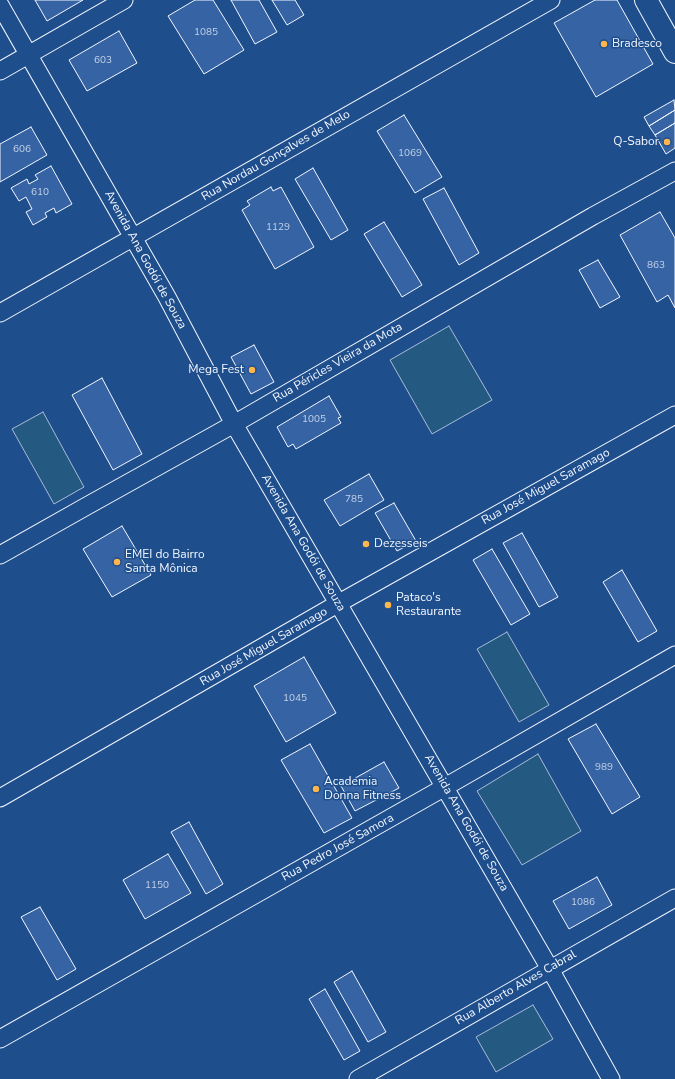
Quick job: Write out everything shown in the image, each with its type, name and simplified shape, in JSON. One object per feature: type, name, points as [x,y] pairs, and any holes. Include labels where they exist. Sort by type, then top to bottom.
[{"type":"main road","points":[[646,0],[675,52]]},
{"type":"street","points":[[0,71],[124,0]]},
{"type":"street","name":"Rua Nordau Gonçalves de Melo","points":[[0,313],[551,0]]},
{"type":"street","name":"Avenida Ana Godói de Souza","points":[[0,5],[167,297],[234,424],[550,969],[611,1079]]},
{"type":"street","name":"Rua Péricles Vieira da Mota","points":[[0,555],[234,424],[592,216],[675,171]]},
{"type":"street","name":"Rua José Miguel Saramago","points":[[0,798],[339,603],[675,415]]},
{"type":"street","name":"Rua Pedro José Samora","points":[[0,1039],[675,655]]},
{"type":"street","name":"Rua Alberto Alves Cabral","points":[[358,1079],[675,898]]},
{"type":"shaded area","points":[[449,326],[492,400],[432,434],[390,360]]},
{"type":"shaded area","points":[[43,412],[84,487],[54,504],[12,429]]},
{"type":"shaded area","points":[[507,632],[549,705],[519,722],[477,649]]},
{"type":"shaded area","points":[[538,754],[581,831],[522,865],[477,791]]},
{"type":"shaded area","points":[[533,1005],[553,1039],[496,1072],[476,1037]]},
{"type":"building","points":[[35,0],[83,0],[47,21]]},
{"type":"building","points":[[195,0],[213,0],[244,50],[204,74],[168,16]]},
{"type":"building","points":[[231,0],[259,0],[277,32],[255,44]]},
{"type":"building","points":[[272,0],[295,0],[304,15],[287,25]]},
{"type":"building","name":"Bradesco","points":[[595,0],[617,0],[653,64],[596,97],[554,23]]},
{"type":"building","points":[[119,31],[137,63],[87,91],[69,60]]},
{"type":"building","points":[[674,100],[675,110],[649,126],[644,117]]},
{"type":"building","points":[[675,110],[675,123],[655,135],[649,126]]},
{"type":"building","points":[[404,115],[442,177],[415,193],[377,131]]},
{"type":"building","name":"Q-Sabor","points":[[675,123],[675,148],[666,154],[655,135]]},
{"type":"building","points":[[31,127],[47,155],[0,182],[0,144]]},
{"type":"building","points":[[51,166],[72,204],[56,213],[54,208],[45,213],[47,217],[33,225],[26,212],[32,209],[26,197],[19,201],[11,188],[27,179],[29,184],[38,179],[35,175]]},
{"type":"building","points":[[313,168],[348,230],[331,240],[295,179]]},
{"type":"building","points":[[271,187],[273,191],[281,187],[314,247],[275,269],[242,210],[250,205],[247,201]]},
{"type":"building","points":[[444,188],[479,253],[459,265],[423,199]]},
{"type":"building","points":[[660,212],[675,238],[675,308],[668,295],[657,302],[620,235]]},
{"type":"building","points":[[384,222],[422,285],[402,297],[364,234]]},
{"type":"building","points":[[598,260],[620,297],[600,308],[579,270]]},
{"type":"building","name":"Mega Fest","points":[[254,345],[274,382],[251,394],[231,357]]},
{"type":"building","points":[[102,378],[142,454],[113,470],[72,395]]},
{"type":"building","points":[[329,396],[341,417],[338,418],[341,423],[296,449],[293,444],[288,447],[277,427]]},
{"type":"building","points":[[369,474],[384,500],[340,526],[324,500]]},
{"type":"building","points":[[394,503],[416,541],[397,551],[375,513]]},
{"type":"building","name":"EMEI do Bairro Santa Mônica","points":[[122,526],[151,575],[112,597],[83,549]]},
{"type":"building","points":[[522,533],[558,597],[539,607],[503,543]]},
{"type":"building","points":[[492,549],[530,614],[511,625],[473,560]]},
{"type":"building","points":[[622,570],[657,631],[638,642],[603,582]]},
{"type":"building","points":[[304,657],[336,713],[286,742],[254,686]]},
{"type":"building","points":[[596,724],[640,797],[612,814],[568,739]]},
{"type":"building","name":"Academia Donna Fitness","points":[[310,744],[352,818],[324,833],[281,760]]},
{"type":"building","points":[[384,762],[399,788],[355,811],[341,786]]},
{"type":"building","points":[[189,822],[223,884],[206,894],[171,832]]},
{"type":"building","points":[[168,854],[191,893],[145,919],[123,880]]},
{"type":"building","points":[[597,877],[612,905],[569,929],[553,901]]},
{"type":"building","points":[[40,907],[76,969],[57,980],[21,917]]},
{"type":"building","points":[[352,971],[386,1032],[368,1042],[334,982]]},
{"type":"building","points":[[325,989],[360,1051],[344,1060],[309,999]]},
{"type":"place","name":"Bradesco","points":[[604,44]]},
{"type":"place","name":"Q-Sabor","points":[[667,142]]},
{"type":"place","name":"Mega Fest","points":[[252,370]]},
{"type":"place","name":"Dezesseis","points":[[366,544]]},
{"type":"place","name":"EMEI do Bairro Santa Mônica","points":[[117,562]]},
{"type":"place","name":"Pataco's Restaurante","points":[[388,605]]},
{"type":"place","name":"Academia Donna Fitness","points":[[316,789]]}]
